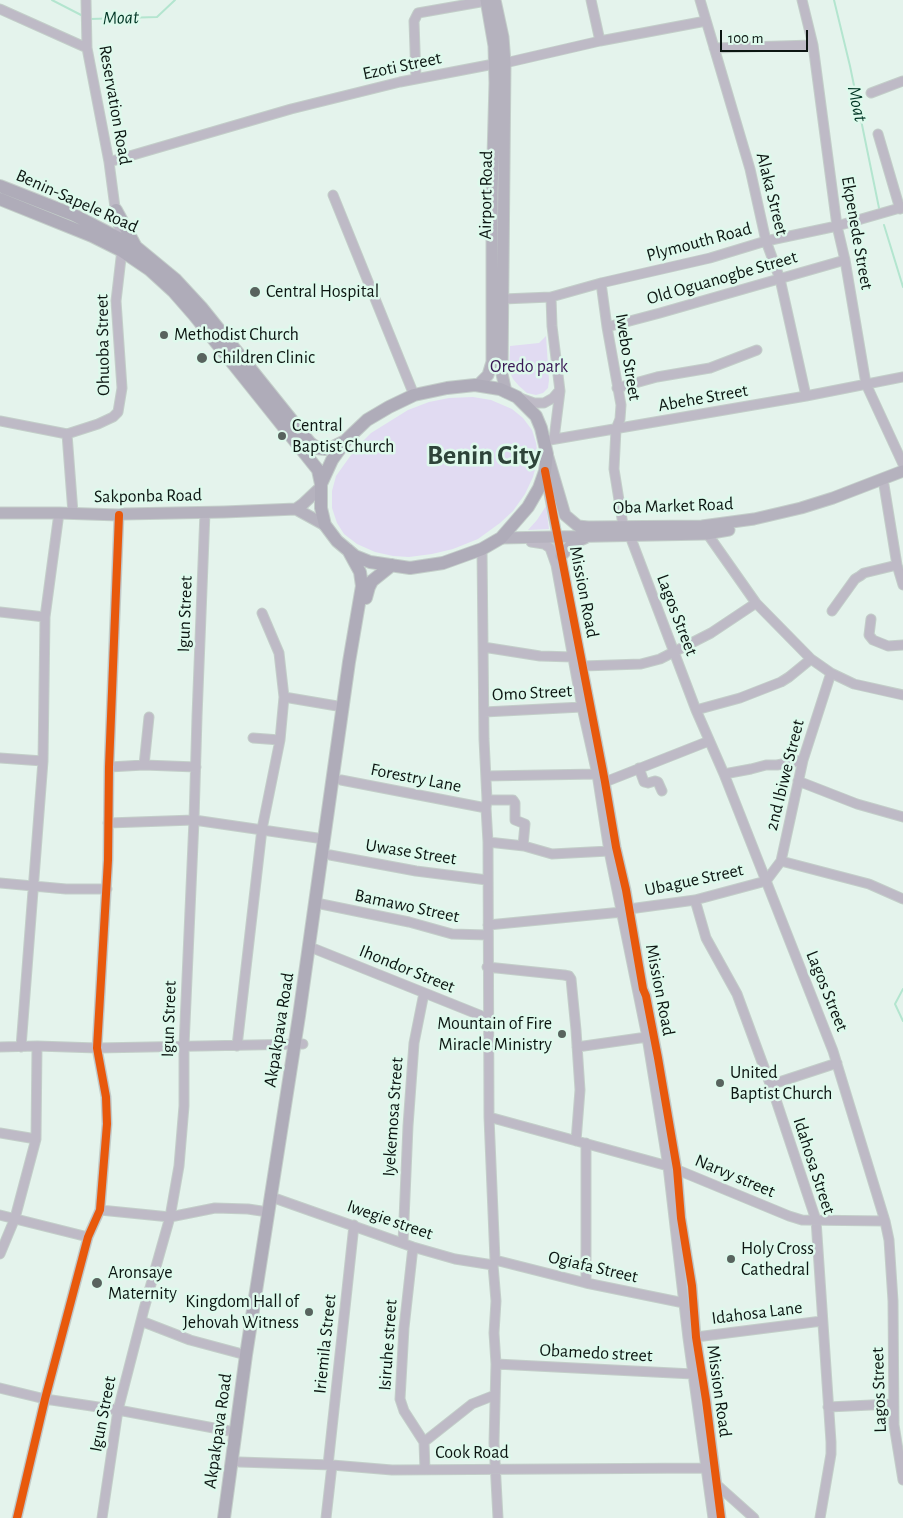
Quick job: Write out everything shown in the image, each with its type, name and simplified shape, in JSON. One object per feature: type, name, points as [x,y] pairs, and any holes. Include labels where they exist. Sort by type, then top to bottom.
[{"type":"highway","name":"Benin-Sapele Road","points":[[0,186],[74,215],[114,240],[173,291],[318,470],[321,485]]},
{"type":"highway","name":"Benin-Sapele Road","points":[[0,199],[92,236],[136,247],[176,280],[201,307],[310,443],[317,448],[325,449],[347,440]]},
{"type":"highway","points":[[114,240],[116,213]]},
{"type":"highway","points":[[116,213],[136,247]]},
{"type":"highway","points":[[478,385],[500,389],[512,394],[536,416],[548,445],[545,470],[540,488],[505,538],[482,549],[443,563],[410,568],[370,562],[355,556],[337,542],[325,525],[321,508],[321,485],[332,460],[347,440],[367,420],[414,395],[446,388],[478,385]]},
{"type":"highway","name":"Akpakpava Road","points":[[230,1518],[278,1199],[324,839],[349,662],[362,586],[360,572],[348,550]]},
{"type":"highway","name":"Akpakpava Road","points":[[224,1518],[268,1212],[299,1045],[330,855],[367,594],[372,581],[392,565]]},
{"type":"main road","name":"Airport Road","points":[[478,385],[488,375],[492,362],[502,37],[489,0]]},
{"type":"main road","name":"Airport Road","points":[[500,63],[502,374],[512,394]]},
{"type":"main road","name":"Oba Market Road","points":[[548,445],[565,515],[578,526],[623,525],[704,530],[801,508],[833,498],[903,470]]},
{"type":"main road","name":"Oba Market Road","points":[[505,538],[630,536],[758,525],[804,514],[903,478]]},
{"type":"main road","points":[[321,485],[308,500],[296,509],[325,525]]},
{"type":"main road","name":"Sakponba Road","points":[[0,514],[73,513],[119,515],[296,509]]},
{"type":"main road","points":[[561,556],[573,543],[590,536]]},
{"type":"street","name":"Reservation Road","points":[[86,0],[87,48],[109,162],[116,213],[114,240]]},
{"type":"street","points":[[416,79],[414,21],[418,13],[489,0]]},
{"type":"street","points":[[591,0],[600,41]]},
{"type":"street","name":"Alaka Street","points":[[700,0],[750,169],[766,240],[780,279],[806,396]]},
{"type":"street","name":"Ekpenede Street","points":[[802,0],[813,45],[837,226],[845,260],[866,384],[903,464]]},
{"type":"street","points":[[0,9],[87,48]]},
{"type":"street","name":"Ezoti Street","points":[[109,162],[291,109],[416,79],[706,21]]},
{"type":"street","points":[[714,48],[813,45]]},
{"type":"street","points":[[871,93],[903,81]]},
{"type":"street","points":[[878,134],[901,208]]},
{"type":"street","points":[[333,195],[414,395]]},
{"type":"street","name":"Plymouth Road","points":[[503,298],[551,297],[601,283],[710,258],[766,240],[837,226],[901,208]]},
{"type":"street","name":"Ohuoba Street","points":[[0,421],[67,434],[98,424],[113,417],[118,412],[122,388],[114,240]]},
{"type":"street","name":"Old Oguanogbe Street","points":[[607,327],[845,260]]},
{"type":"street","name":"Iwebo Street","points":[[601,283],[621,405],[620,419],[616,430],[614,469],[623,525]]},
{"type":"street","points":[[548,445],[560,391],[552,326],[551,297]]},
{"type":"street","points":[[617,388],[657,377],[710,368],[757,350]]},
{"type":"street","name":"Abehe Street","points":[[548,445],[616,430],[903,377]]},
{"type":"street","points":[[512,394],[534,403],[544,403],[560,391]]},
{"type":"street","points":[[67,434],[73,513]]},
{"type":"street","name":"Mission Road","points":[[545,470],[605,782],[647,1036],[673,1168],[684,1303],[713,1518]]},
{"type":"street","points":[[884,485],[897,565],[903,583]]},
{"type":"street","name":"Igun Street","points":[[102,1518],[118,1410],[140,1321],[170,1216],[180,1158],[184,1106],[184,1046],[205,512]]},
{"type":"street","points":[[21,1047],[43,761],[45,617],[59,513]]},
{"type":"street","points":[[17,1518],[45,1399],[88,1237],[100,1210],[107,1124],[106,1097],[97,1048],[107,889],[109,767],[119,515]]},
{"type":"street","points":[[704,530],[756,603],[811,658],[830,673],[854,684],[903,695]]},
{"type":"street","name":"Lagos Street","points":[[630,536],[708,741],[724,774],[837,1063],[885,1221],[898,1301],[893,1404],[894,1425],[903,1480]]},
{"type":"street","name":"Mission Road","points":[[505,538],[544,544],[550,548],[556,565],[609,850],[646,996],[658,1058],[692,1286],[696,1337],[721,1518]]},
{"type":"street","points":[[482,549],[482,647],[488,842],[487,1018],[496,1301],[494,1333],[496,1364],[494,1443],[498,1518]]},
{"type":"street","points":[[832,611],[855,579],[864,573],[897,565]]},
{"type":"street","points":[[583,666],[641,664],[660,658],[711,633],[756,603]]},
{"type":"street","points":[[0,612],[45,617]]},
{"type":"street","points":[[236,1046],[262,830],[280,740],[284,697],[279,653],[262,613]]},
{"type":"street","points":[[871,619],[869,635],[873,640],[888,646],[903,645]]},
{"type":"street","points":[[482,647],[540,656],[573,657]]},
{"type":"street","points":[[696,710],[740,698],[781,682],[811,658]]},
{"type":"street","name":"2nd Ibiwe Street","points":[[766,881],[781,861],[803,760],[830,673]]},
{"type":"street","points":[[284,697],[344,707]]},
{"type":"street","name":"Omo Street","points":[[484,712],[582,707]]},
{"type":"street","points":[[144,765],[149,717]]},
{"type":"street","points":[[253,738],[280,740]]},
{"type":"street","points":[[605,782],[708,741]]},
{"type":"street","points":[[0,758],[43,761]]},
{"type":"street","points":[[724,774],[766,765],[803,760]]},
{"type":"street","points":[[109,767],[144,765],[196,767]]},
{"type":"street","points":[[639,768],[644,782],[658,782],[662,791]]},
{"type":"street","points":[[486,776],[596,774]]},
{"type":"street","name":"Forestry Lane","points":[[341,780],[487,804],[513,800],[515,803],[515,820],[525,824],[523,846]]},
{"type":"street","points":[[798,781],[857,804],[903,817]]},
{"type":"street","points":[[108,823],[194,820],[324,839]]},
{"type":"street","points":[[488,842],[523,846],[552,854],[609,850]]},
{"type":"street","name":"Uwase Street","points":[[330,855],[416,871],[487,880]]},
{"type":"street","points":[[781,861],[869,884],[903,898]]},
{"type":"street","name":"Ubague Street","points":[[488,925],[625,911],[695,900],[766,881]]},
{"type":"street","points":[[0,883],[66,889],[107,889]]},
{"type":"street","name":"Idahosa Street","points":[[695,900],[706,938],[737,994],[816,1220],[831,1454],[820,1518]]},
{"type":"street","name":"Bamawo Street","points":[[322,904],[409,922],[452,934],[487,935]]},
{"type":"street","name":"Ihondor Street","points":[[315,949],[487,1018]]},
{"type":"street","points":[[487,967],[568,976],[571,979],[580,1090],[576,1141]]},
{"type":"street","name":"Iyekemosa Street","points":[[403,1243],[414,1043],[424,993]]},
{"type":"street","points":[[577,1047],[647,1036]]},
{"type":"street","points":[[0,1047],[97,1048],[299,1045]]},
{"type":"street","points":[[0,1254],[14,1218],[36,1139],[37,1046]]},
{"type":"street","points":[[770,1085],[837,1063]]},
{"type":"street","name":"Narvy street","points":[[489,1117],[673,1168],[802,1220],[885,1221]]},
{"type":"street","points":[[0,1133],[36,1139]]},
{"type":"street","points":[[586,1143],[586,1283]]},
{"type":"street","name":"Iwegie street","points":[[278,1199],[413,1247],[454,1258],[494,1263]]},
{"type":"street","points":[[100,1210],[170,1216],[214,1208],[248,1209],[268,1212]]},
{"type":"street","points":[[0,1215],[88,1237]]},
{"type":"street","name":"Iriemila Street","points":[[326,1518],[354,1225]]},
{"type":"street","name":"Isiruhe street","points":[[413,1247],[404,1328],[400,1399],[404,1411],[424,1442]]},
{"type":"street","name":"Ogiafa Street","points":[[494,1263],[684,1303]]},
{"type":"street","points":[[140,1321],[190,1340],[246,1355]]},
{"type":"street","name":"Idahosa Lane","points":[[696,1337],[822,1321]]},
{"type":"street","name":"Obamedo street","points":[[496,1364],[693,1374]]},
{"type":"street","points":[[0,1388],[45,1399],[118,1410],[235,1432]]},
{"type":"street","points":[[425,1470],[424,1442],[472,1404],[496,1394]]},
{"type":"street","points":[[828,1407],[893,1404]]},
{"type":"street","name":"Cook Road","points":[[239,1462],[330,1465],[392,1470],[706,1468]]},
{"type":"street","points":[[716,1484],[754,1518]]},
{"type":"green space","name":"Oredo park","points":[[546,336],[548,388],[543,393],[536,395],[527,393],[513,379],[509,370],[510,346],[539,343]]},
{"type":"green space","points":[[473,397],[491,400],[512,409],[523,418],[532,430],[538,458],[533,477],[525,494],[513,511],[478,539],[453,549],[432,554],[409,557],[375,552],[357,544],[344,534],[337,523],[332,508],[332,491],[336,476],[356,448],[371,433],[408,410],[429,402],[449,398]]},
{"type":"green space","points":[[546,506],[549,529],[528,530],[537,520]]},
{"type":"waterway","name":"Moat","points":[[52,0],[83,16]]},
{"type":"waterway","name":"Moat","points":[[90,19],[157,17],[175,0]]},
{"type":"waterway","name":"Moat","points":[[834,0],[850,66],[879,208]]},
{"type":"waterway","name":"Moat","points":[[884,225],[903,287]]},
{"type":"waterway","points":[[903,989],[895,1004],[903,1021]]},
{"type":"cycle path","points":[[545,471],[616,847],[626,890],[643,989],[658,1058],[677,1169],[681,1218],[692,1286],[696,1337],[721,1518]]},
{"type":"cycle path","points":[[17,1518],[45,1399],[88,1237],[100,1210],[107,1124],[106,1097],[97,1048],[108,860],[109,767],[119,515]]},
{"type":"place","name":"Central Hospital","points":[[255,292]]},
{"type":"place","name":"Methodist Church","points":[[164,335]]},
{"type":"place","name":"Children Clinic","points":[[202,358]]},
{"type":"place","name":"Central Baptist Church","points":[[282,436]]},
{"type":"place","name":"Mountain of Fire Miracle Ministry","points":[[562,1034]]},
{"type":"place","name":"United Baptist Church","points":[[720,1083]]},
{"type":"place","name":"Holy Cross Cathedral","points":[[731,1259]]},
{"type":"place","name":"Aronsaye Maternity","points":[[97,1283]]},
{"type":"place","name":"Kingdom Hall of Jehovah Witness","points":[[309,1312]]},
{"type":"district","name":"Benin City","points":[[484,456]]}]
